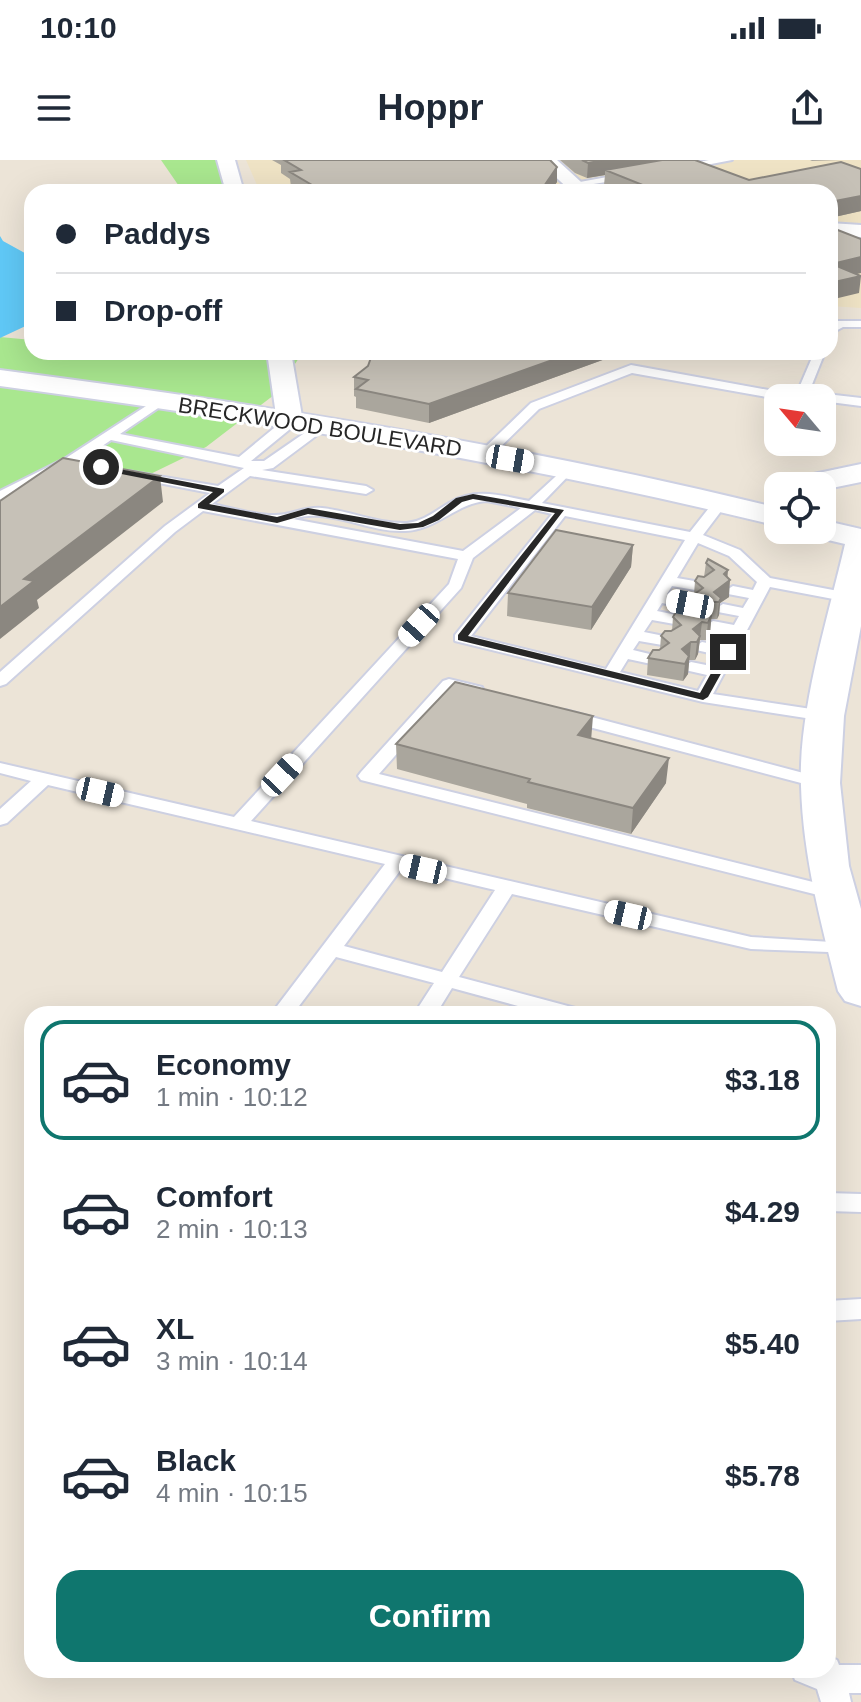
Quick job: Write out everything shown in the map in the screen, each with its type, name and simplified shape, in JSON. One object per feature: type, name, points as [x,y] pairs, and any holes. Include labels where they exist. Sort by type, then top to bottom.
[{"type":"main road","name":"BRECKWOOD BOULEVARD","points":[[0,378],[160,401],[484,455],[619,480],[764,513]]},
{"type":"main road","points":[[836,478],[861,473]]},
{"type":"main road","points":[[619,480],[714,489],[764,488]]},
{"type":"main road","points":[[836,533],[861,541],[849,597],[849,652],[825,716],[820,783],[824,843],[857,976]]},
{"type":"street","points":[[226,160],[233,184]]},
{"type":"street","points":[[546,160],[573,184]]},
{"type":"street","points":[[838,230],[861,231]]},
{"type":"street","points":[[282,360],[304,424]]},
{"type":"lane","points":[[662,171],[727,160]]},
{"type":"lane","points":[[595,184],[634,175]]},
{"type":"lane","points":[[838,325],[861,324]]},
{"type":"lane","points":[[805,384],[817,360]]},
{"type":"lane","points":[[484,455],[535,406],[631,369],[764,391]]},
{"type":"lane","points":[[836,400],[861,402]]},
{"type":"lane","points":[[0,496],[71,461],[160,401]]},
{"type":"lane","points":[[247,467],[268,465],[304,424]]},
{"type":"lane","points":[[0,681],[170,529],[304,424]]},
{"type":"lane","points":[[108,435],[366,490]]},
{"type":"lane","points":[[71,461],[86,464]]},
{"type":"lane","points":[[116,470],[221,491]]},
{"type":"lane","points":[[238,824],[456,585],[466,556],[532,506],[567,470]]},
{"type":"lane","points":[[277,520],[308,511],[400,527],[420,525],[436,518],[459,500],[473,497],[714,543],[747,558],[762,589]]},
{"type":"lane","points":[[611,674],[694,537],[721,502]]},
{"type":"lane","points":[[201,506],[466,556]]},
{"type":"lane","points":[[561,512],[461,638],[703,697],[825,716]]},
{"type":"lane","points":[[667,581],[701,586]]},
{"type":"lane","points":[[703,697],[762,589]]},
{"type":"lane","points":[[733,591],[762,589],[849,597]]},
{"type":"lane","points":[[657,597],[690,604]]},
{"type":"lane","points":[[723,609],[748,613]]},
{"type":"lane","points":[[647,614],[680,620]]},
{"type":"lane","points":[[713,626],[739,631]]},
{"type":"lane","points":[[635,635],[668,641]]},
{"type":"lane","points":[[702,647],[728,652]]},
{"type":"lane","points":[[623,653],[656,660]]},
{"type":"lane","points":[[691,667],[716,672]]},
{"type":"lane","points":[[494,696],[449,684],[367,776],[834,893]]},
{"type":"lane","points":[[554,712],[820,783]]},
{"type":"lane","points":[[0,768],[396,863],[751,943],[857,976]]},
{"type":"lane","points":[[0,819],[44,779]]},
{"type":"lane","points":[[288,1006],[396,863]]},
{"type":"lane","points":[[430,1006],[506,888]]},
{"type":"lane","points":[[331,949],[543,1006]]},
{"type":"lane","points":[[836,1202],[861,1203]]},
{"type":"lane","points":[[836,1311],[861,1309]]},
{"type":"lane","points":[[824,1680],[861,1679]]},
{"type":"shaded area","points":[[246,160],[861,160],[861,308],[838,307],[838,184],[256,184]]},
{"type":"green space","points":[[161,160],[222,160],[238,184],[178,184]]},
{"type":"green space","points":[[0,337],[24,339],[24,360],[298,360],[274,395],[206,447],[0,547]]},
{"type":"water","points":[[0,236],[3,241],[24,253],[24,327],[0,338]]},
{"type":"building","points":[[284,160],[550,160],[557,167],[545,184],[310,184],[290,172],[301,170]]},
{"type":"building","points":[[662,160],[695,160],[749,180],[841,162],[861,169],[861,196],[838,200],[838,184],[640,184],[605,170]]},
{"type":"building","points":[[838,230],[861,239],[861,257],[838,263]]},
{"type":"building","points":[[838,266],[861,276],[838,281]]},
{"type":"building","points":[[370,360],[553,360],[429,404],[356,389],[368,380],[354,377],[368,366]]},
{"type":"building","points":[[63,458],[160,476],[24,579],[34,581],[0,607],[0,501]]},
{"type":"building","points":[[556,530],[633,545],[592,607],[508,593]]},
{"type":"building","points":[[708,559],[728,570],[724,574],[730,580],[714,592],[721,598],[719,602],[704,608],[711,616],[708,623],[702,622],[693,629],[700,636],[697,642],[691,642],[682,649],[689,656],[685,664],[648,658],[653,650],[659,650],[669,643],[661,636],[665,631],[681,625],[673,617],[677,610],[683,611],[693,604],[685,597],[687,594],[693,595],[703,588],[695,581],[698,576],[704,577],[714,570],[706,563]]},
{"type":"building","points":[[455,682],[593,716],[578,735],[669,758],[633,808],[396,744]]},
{"type":"route","points":[[101,467],[221,491],[201,506],[277,520],[308,511],[400,527],[420,525],[436,518],[459,500],[473,497],[561,512],[461,638],[703,697],[728,652]]}]
